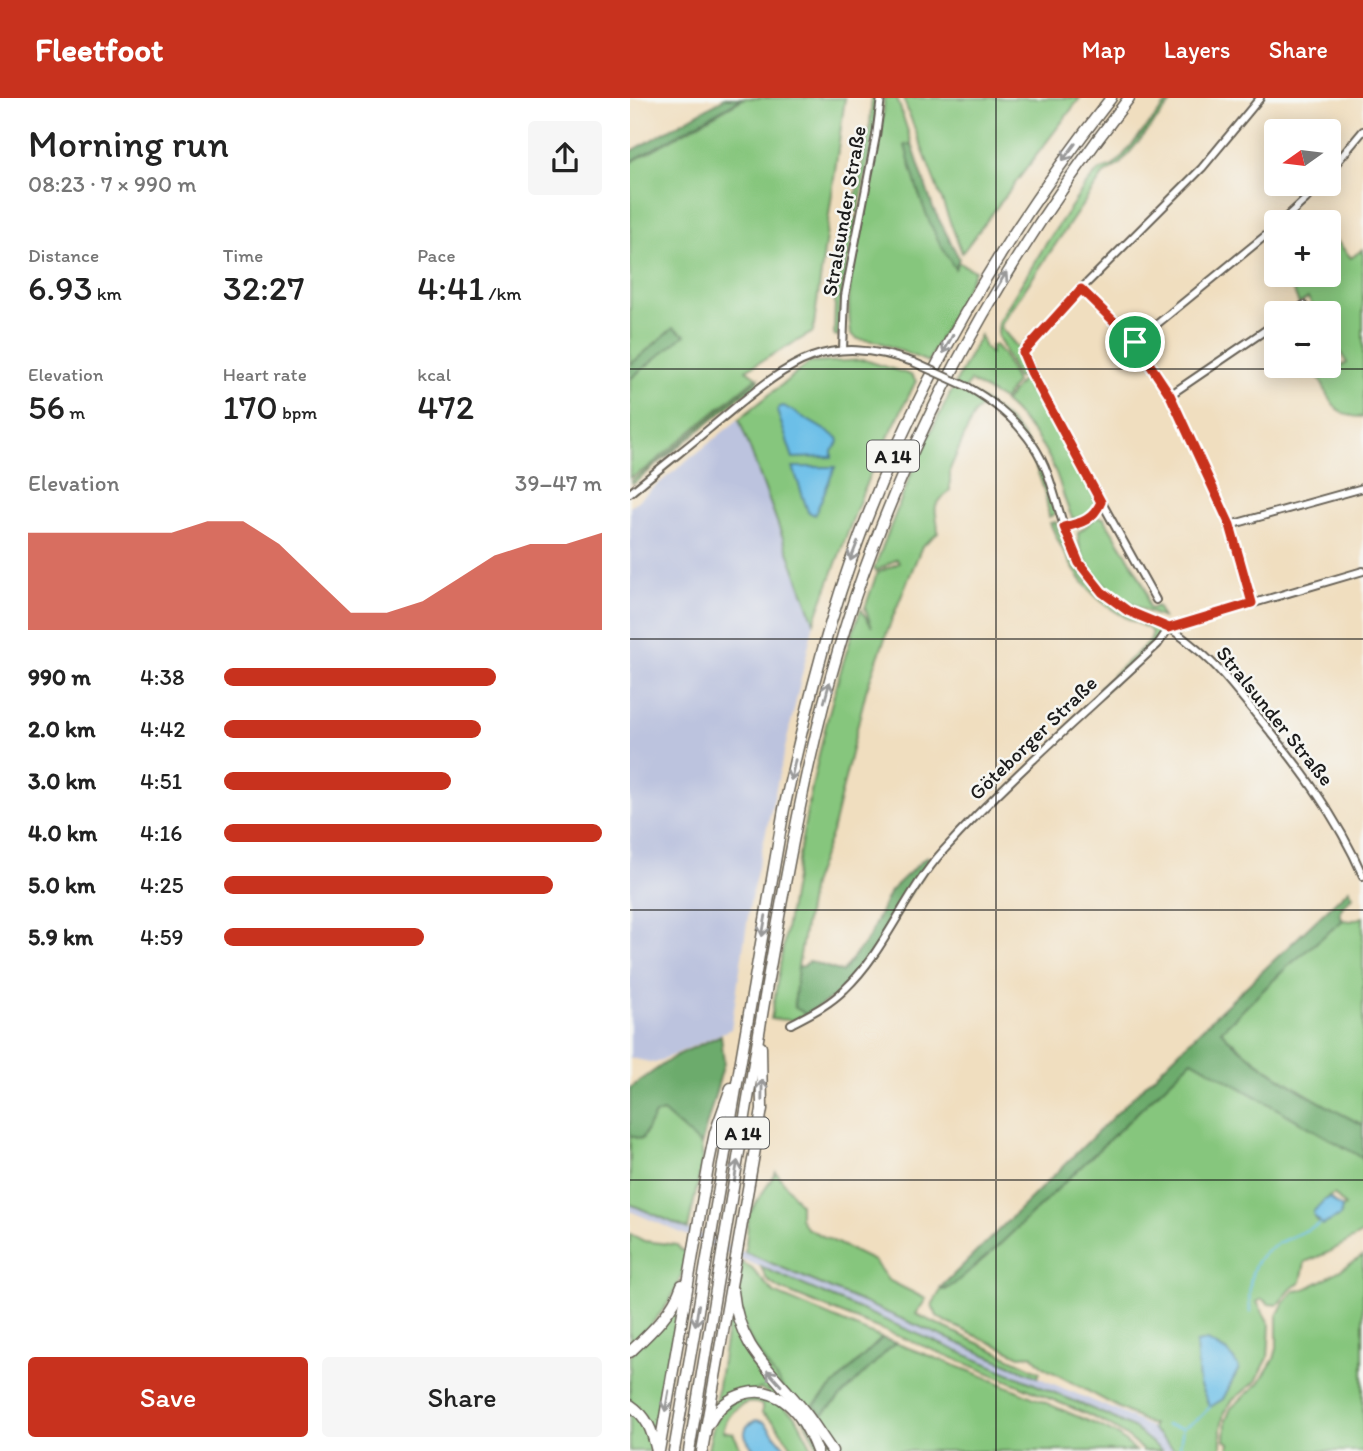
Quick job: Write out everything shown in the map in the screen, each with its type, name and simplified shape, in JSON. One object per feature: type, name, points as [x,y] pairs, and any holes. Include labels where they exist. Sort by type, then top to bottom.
[{"type":"highway","name":"A 14","points":[[674,1451],[775,859],[798,746],[853,554],[901,439],[953,335],[1018,224],[1067,154],[1111,98]]},
{"type":"highway","name":"A 14","points":[[689,1451],[790,854],[811,751],[844,631],[871,551],[913,450],[963,349],[1030,235],[1084,156],[1129,98]]},
{"type":"highway","points":[[702,1451],[762,1109],[760,1027]]},
{"type":"highway","points":[[658,1451],[715,1133],[740,1063]]},
{"type":"highway","points":[[630,1352],[660,1323],[679,1295],[691,1261]]},
{"type":"highway","points":[[731,1279],[736,1310],[748,1345],[801,1408],[832,1451]]},
{"type":"highway","points":[[705,1432],[716,1412],[734,1396],[752,1391],[774,1395],[790,1405],[811,1436],[817,1451]]},
{"type":"highway","points":[[630,1405],[640,1411],[651,1427],[658,1451]]},
{"type":"street","name":"Stralsunder Straße","points":[[880,98],[876,136],[845,296],[844,350],[867,349],[913,362],[968,387],[999,407],[1027,436],[1048,472],[1064,527],[1079,563],[1102,592],[1128,611],[1169,628],[1213,664],[1282,746],[1334,820],[1363,874]]},
{"type":"street","points":[[1156,600],[1024,358],[1025,351],[1081,289],[1202,168],[1260,98]]},
{"type":"street","points":[[1341,158],[1363,131]]},
{"type":"street","points":[[1355,141],[1363,149]]},
{"type":"street","points":[[1295,210],[1309,196]]},
{"type":"street","points":[[1135,342],[1264,237]]},
{"type":"street","points":[[1081,289],[1135,342],[1170,395],[1230,525],[1252,603]]},
{"type":"street","points":[[1170,395],[1264,331]]},
{"type":"street","points":[[630,493],[785,368],[818,354],[844,350]]},
{"type":"street","points":[[1230,525],[1363,488]]},
{"type":"street","points":[[1064,527],[1085,522],[1097,511],[1101,502]]},
{"type":"street","points":[[1169,628],[1363,571]]},
{"type":"street","name":"Göteborger Straße","points":[[791,1024],[823,1007],[852,982],[945,849],[1040,754],[1158,644],[1169,628]]},
{"type":"shaded area","points":[[739,419],[814,622],[751,897],[731,1029],[655,1063],[630,1058],[630,507]]},
{"type":"shaded area","points":[[630,1204],[1117,1411],[1152,1428],[1176,1451],[1162,1451],[1135,1429],[1111,1417],[630,1211]]},
{"type":"green space","points":[[725,98],[742,98],[630,162],[630,152]]},
{"type":"green space","points":[[745,98],[845,98],[813,332],[746,370],[757,377],[647,468],[630,478],[630,379],[684,335],[673,329],[630,365],[630,163]]},
{"type":"green space","points":[[872,98],[877,98],[874,132],[858,213],[853,210],[870,124]]},
{"type":"green space","points":[[884,98],[897,98],[912,144],[905,145],[937,238],[955,268],[958,262],[975,271],[928,362],[879,342],[858,339],[851,334],[851,275],[877,157]]},
{"type":"green space","points":[[903,98],[1080,98],[962,253]]},
{"type":"green space","points":[[1171,98],[1175,98],[1120,164],[1103,175],[1001,324],[1002,329],[1019,349],[1036,331],[1037,333],[1021,352],[1029,372],[1017,378],[998,336],[998,322],[1085,186],[1098,171],[1113,166],[1120,159]]},
{"type":"green space","points":[[912,144],[933,208],[959,258],[955,269],[937,239],[919,194],[905,145]]},
{"type":"green space","points":[[857,217],[840,300],[836,336],[835,300],[851,218]]},
{"type":"green space","points":[[1341,246],[1351,258],[1363,249],[1363,417],[1339,411],[1319,378],[1341,378],[1341,366],[1347,363],[1341,353],[1341,301],[1310,301],[1308,298],[1298,301],[1292,287],[1341,287]]},
{"type":"green space","points":[[673,328],[685,335],[630,379],[630,365]]},
{"type":"green space","points":[[980,335],[985,348],[991,354],[991,345],[995,345],[1003,354],[1016,382],[1003,400],[970,381],[964,391],[967,390],[986,402],[1015,427],[1036,457],[1055,514],[1049,517],[1042,484],[1029,454],[1009,427],[982,406],[974,414],[950,469],[950,490],[936,506],[938,533],[922,546],[866,691],[832,832],[812,885],[794,1007],[806,1014],[793,1020],[771,1019],[807,811],[844,659],[861,609],[872,627],[865,608],[877,573],[899,563],[897,559],[876,571],[874,569],[917,459]]},
{"type":"green space","points":[[865,360],[911,375],[916,381],[869,476],[814,622],[739,419],[809,363]]},
{"type":"green space","points":[[1030,374],[1027,384],[1072,457],[1075,455],[1093,493],[1095,510],[1088,516],[1073,519],[1056,473],[1041,443],[1004,402]]},
{"type":"green space","points":[[759,378],[759,382],[633,484],[631,481]]},
{"type":"green space","points":[[1097,517],[1104,518],[1131,561],[1145,588],[1150,609],[1157,606],[1163,618],[1120,597],[1095,576],[1086,563],[1080,549],[1078,533]]},
{"type":"green space","points":[[1056,522],[1072,559],[1094,587],[1107,599],[1160,632],[1157,642],[1104,691],[1100,687],[1151,640],[1152,633],[1148,628],[1112,609],[1087,587],[1068,559],[1050,523]]},
{"type":"green space","points":[[927,856],[931,861],[859,972],[832,998],[806,1014],[794,1007],[798,967],[809,961],[842,972],[869,937],[890,891]]},
{"type":"green space","points":[[1349,889],[1353,896],[1342,907],[1340,915],[1343,920],[1288,966],[1221,1031],[1268,1070],[1363,1125],[1363,1158],[1192,1060],[995,1249],[953,1285],[941,1290],[940,1288],[1211,1020]]},
{"type":"green space","points":[[1363,917],[1363,1125],[1288,1083],[1251,1057],[1221,1031],[1288,966],[1343,920],[1351,921]]},
{"type":"green space","points":[[721,1035],[724,1063],[701,1145],[663,1112],[655,1114],[642,1139],[630,1136],[630,1088],[675,1056]]},
{"type":"green space","points":[[1192,1060],[1363,1158],[1363,1233],[1305,1262],[1301,1282],[1277,1305],[1262,1299],[1257,1302],[1270,1325],[1268,1358],[1256,1381],[1233,1400],[1224,1412],[1221,1451],[1176,1451],[1152,1429],[1153,1424],[1043,1367],[1032,1355],[1020,1356],[937,1316],[932,1305],[941,1290],[946,1290],[995,1249]],"holes":[[[1334,1194],[1345,1206],[1340,1216],[1320,1224],[1314,1216],[1324,1200]],[[1207,1341],[1229,1353],[1239,1368],[1223,1399],[1210,1406]]]},
{"type":"green space","points":[[663,1112],[701,1145],[703,1159],[688,1229],[630,1204],[630,1136],[642,1139],[655,1114]]},
{"type":"green space","points":[[776,1172],[800,1204],[800,1218],[806,1228],[874,1261],[888,1280],[926,1299],[916,1314],[1040,1372],[1038,1377],[745,1252],[749,1214]]},
{"type":"green space","points":[[630,1234],[644,1241],[677,1245],[682,1251],[688,1252],[679,1283],[667,1305],[630,1348]]},
{"type":"green space","points":[[1363,1256],[1363,1451],[1228,1451],[1229,1443],[1225,1440],[1226,1420],[1231,1408],[1259,1383],[1274,1359],[1277,1348],[1277,1316],[1284,1302],[1294,1291],[1318,1282]]},
{"type":"green space","points":[[742,1262],[774,1293],[882,1338],[814,1405],[822,1414],[895,1343],[983,1376],[1100,1426],[1116,1434],[1136,1451],[835,1451],[769,1370],[749,1336],[739,1298]]},
{"type":"green space","points":[[761,1267],[1111,1417],[1135,1429],[1162,1451],[1143,1451],[1122,1433],[1085,1413],[778,1288],[767,1280]]},
{"type":"green space","points":[[682,1296],[658,1439],[630,1402],[630,1356]]},
{"type":"green space","points":[[731,1303],[735,1319],[827,1451],[820,1451],[800,1413],[760,1389],[714,1411]]},
{"type":"green space","points":[[882,1338],[895,1343],[822,1415],[814,1405]]},
{"type":"green space","points":[[744,1396],[772,1397],[796,1417],[814,1451],[795,1451],[773,1421],[762,1413],[762,1405],[748,1403],[732,1413],[723,1431],[733,1433],[742,1451],[708,1451],[717,1417]]},
{"type":"green space","points":[[630,1408],[644,1420],[653,1451],[630,1451]]},
{"type":"water","points":[[784,406],[838,438],[839,442],[832,451],[832,457],[793,458],[777,411]]},
{"type":"water","points":[[793,467],[835,467],[815,515],[808,512]]},
{"type":"water","points":[[1330,1198],[1342,1208],[1340,1216],[1323,1225],[1313,1212],[1324,1200]]},
{"type":"water","points":[[1207,1341],[1229,1353],[1239,1368],[1223,1399],[1210,1407],[1199,1384],[1196,1343]]},
{"type":"water","points":[[756,1420],[764,1422],[788,1451],[755,1451],[748,1442],[745,1430]]},
{"type":"waterway","points":[[1250,1312],[1249,1291],[1252,1275],[1264,1253],[1320,1224]]},
{"type":"waterway","points":[[1183,1451],[1180,1445],[1183,1428],[1198,1419],[1210,1407]]},
{"type":"waterway","points":[[1166,1425],[1182,1428]]},
{"type":"route","points":[[1081,289],[1135,342],[1170,395],[1200,458],[1230,525],[1252,603],[1169,628],[1128,611],[1114,602],[1090,578],[1073,553],[1064,527],[1085,522],[1097,511],[1101,502],[1023,356],[1081,289]]}]
